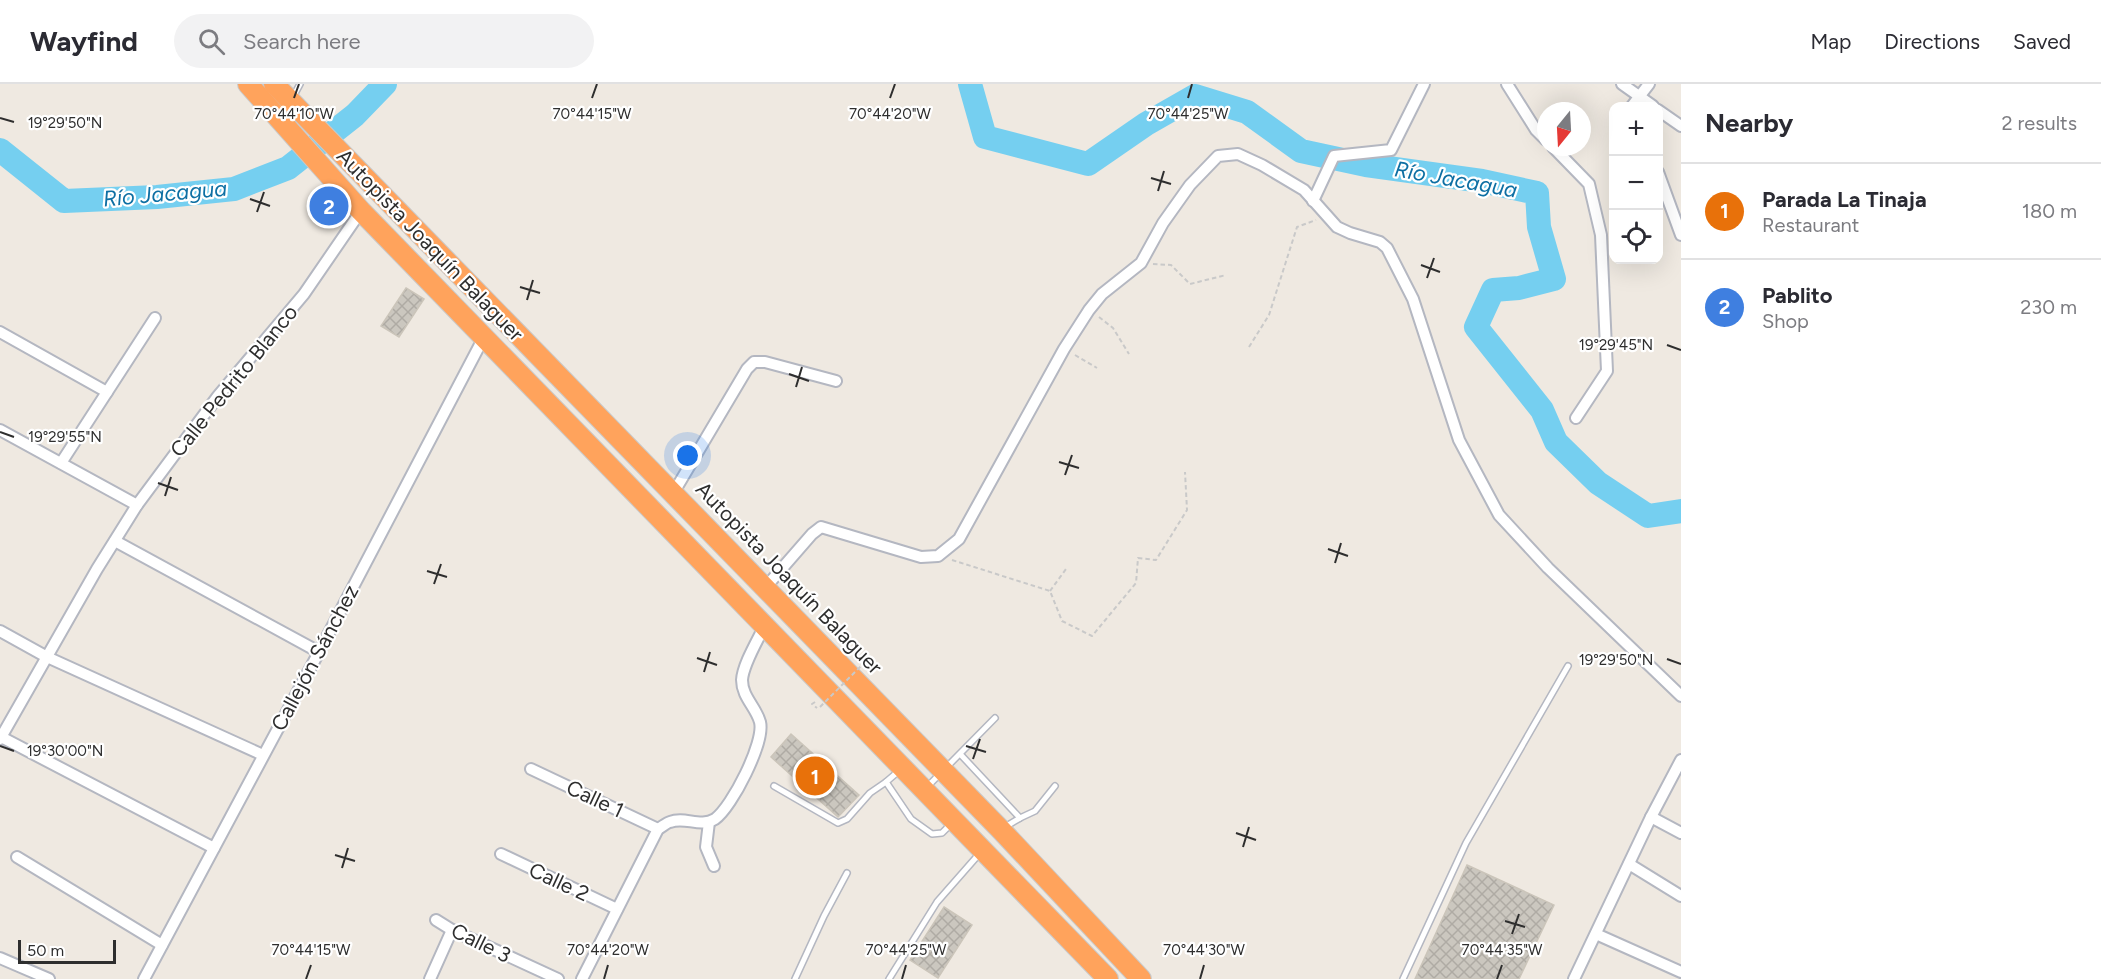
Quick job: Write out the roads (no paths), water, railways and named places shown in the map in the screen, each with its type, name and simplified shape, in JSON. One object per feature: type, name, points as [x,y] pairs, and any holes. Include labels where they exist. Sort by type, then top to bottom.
[{"type":"highway","name":"Autopista Joaquín Balaguer","points":[[248,84],[286,96],[350,160],[1001,830],[1141,979]]},
{"type":"highway","name":"Autopista Joaquín Balaguer","points":[[286,96],[334,182],[1108,979]]},
{"type":"street","points":[[1313,201],[1334,156],[1391,150],[1424,84]]},
{"type":"street","points":[[1507,84],[1537,131]]},
{"type":"street","points":[[1622,84],[1647,102]]},
{"type":"street","points":[[1636,102],[1649,84]]},
{"type":"street","points":[[1663,114],[1681,126]]},
{"type":"street","points":[[765,588],[812,534],[821,527],[921,557],[938,556],[959,538],[1089,310],[1102,294],[1141,263],[1163,223],[1190,185],[1218,156],[1238,154],[1262,165],[1304,190],[1337,227],[1380,242],[1387,248],[1413,299],[1459,440],[1499,515],[1548,568],[1681,696]]},
{"type":"street","points":[[1562,156],[1588,183],[1601,235],[1607,371],[1576,418]]},
{"type":"street","points":[[1663,183],[1681,235]]},
{"type":"street","name":"Calle Pedrito Blanco","points":[[1,738],[5,719],[47,657],[137,504],[218,396],[304,294],[361,211]]},
{"type":"street","points":[[61,463],[155,318]]},
{"type":"street","points":[[0,332],[107,392]]},
{"type":"street","name":"Callejón Sánchez","points":[[144,979],[484,337]]},
{"type":"street","points":[[674,492],[747,369],[754,362],[765,362],[836,381]]},
{"type":"street","points":[[0,430],[137,504]]},
{"type":"street","points":[[115,540],[319,652]]},
{"type":"street","points":[[582,979],[658,829],[670,822],[709,822],[717,818],[726,808],[755,755],[761,729],[759,718],[743,692],[742,679],[765,625]]},
{"type":"street","points":[[0,631],[47,657],[263,755]]},
{"type":"street","points":[[1,738],[214,848]]},
{"type":"street","points":[[1574,979],[1651,817],[1681,760]]},
{"type":"street","name":"Calle 1","points":[[531,770],[658,829]]},
{"type":"street","points":[[1651,817],[1681,833]]},
{"type":"street","points":[[709,822],[706,848],[714,866]]},
{"type":"street","name":"Calle 2","points":[[501,855],[618,909]]},
{"type":"street","points":[[17,857],[162,945]]},
{"type":"street","points":[[1629,864],[1681,896]]},
{"type":"street","name":"Calle 3","points":[[436,920],[452,930],[558,979]]},
{"type":"street","points":[[430,979],[452,930]]},
{"type":"street","points":[[1596,934],[1681,972]]},
{"type":"street","points":[[0,958],[49,979]]},
{"type":"lane","points":[[1403,979],[1466,843],[1568,666]]},
{"type":"lane","points":[[925,789],[995,718]]},
{"type":"lane","points":[[961,755],[1020,818]]},
{"type":"lane","points":[[774,786],[838,823],[847,819],[870,793],[903,767]]},
{"type":"lane","points":[[886,782],[911,819],[927,832],[939,835],[954,821]]},
{"type":"lane","points":[[1001,830],[1035,812],[1055,786]]},
{"type":"lane","points":[[889,979],[937,902],[983,850]]},
{"type":"lane","points":[[795,979],[847,873]]},
{"type":"waterway","name":"Río Jacagua","points":[[0,150],[64,201],[157,197],[234,189],[288,168],[355,115],[385,84]]},
{"type":"waterway","name":"Río Jacagua","points":[[970,84],[985,137],[1088,164],[1146,124],[1195,96],[1247,112],[1301,151],[1366,165],[1482,181],[1537,193],[1539,227],[1554,279],[1519,288],[1493,290],[1476,327],[1542,410],[1556,442],[1598,483],[1648,516],[1681,511]]},
{"type":"place","name":"Pablito","points":[[329,206]]},
{"type":"place","name":"Parada La Tinaja","points":[[815,776]]}]
